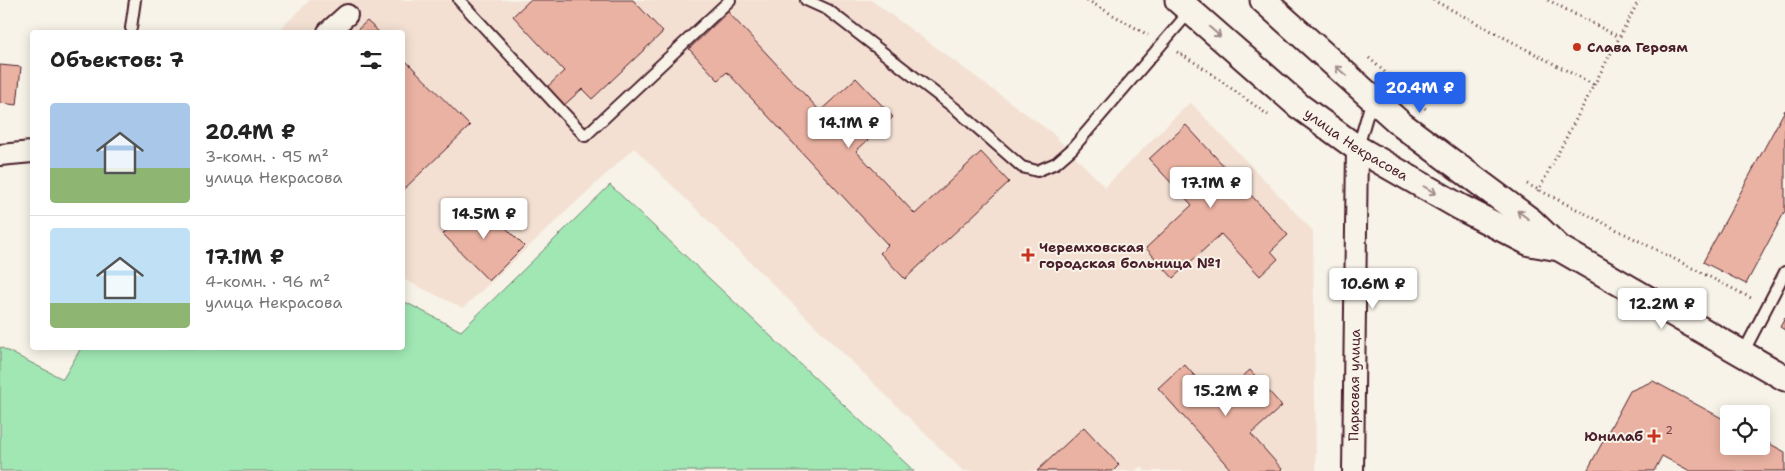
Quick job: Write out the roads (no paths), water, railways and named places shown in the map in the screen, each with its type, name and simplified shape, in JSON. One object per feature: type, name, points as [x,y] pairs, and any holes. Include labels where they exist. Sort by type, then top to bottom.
[{"type":"street","name":"улица Некрасова","points":[[1263,0],[1372,98],[1442,157],[1530,221],[1559,248],[1785,378]]},
{"type":"street","name":"улица Некрасова","points":[[1184,5],[1299,106],[1357,148],[1460,207],[1530,243],[1559,248]]},
{"type":"street","points":[[330,30],[347,15]]},
{"type":"street","name":"Парковая улица","points":[[1353,471],[1357,148]]},
{"type":"street","points":[[0,156],[30,152]]},
{"type":"lane","points":[[131,28],[135,0]]},
{"type":"lane","points":[[459,0],[585,136],[730,0]]},
{"type":"lane","points":[[806,0],[828,10],[957,110],[1022,167],[1037,171],[1056,163],[1072,149],[1184,5]]},
{"type":"lane","points":[[1357,148],[1372,98]]},
{"type":"lane","points":[[1742,354],[1785,272]]},
{"type":"place","name":"Слава Героям","points":[[1577,47]]},
{"type":"place","name":"Черемховская городская больница №1","points":[[1028,255]]},
{"type":"place","name":"Юнилаб","points":[[1654,436]]}]
